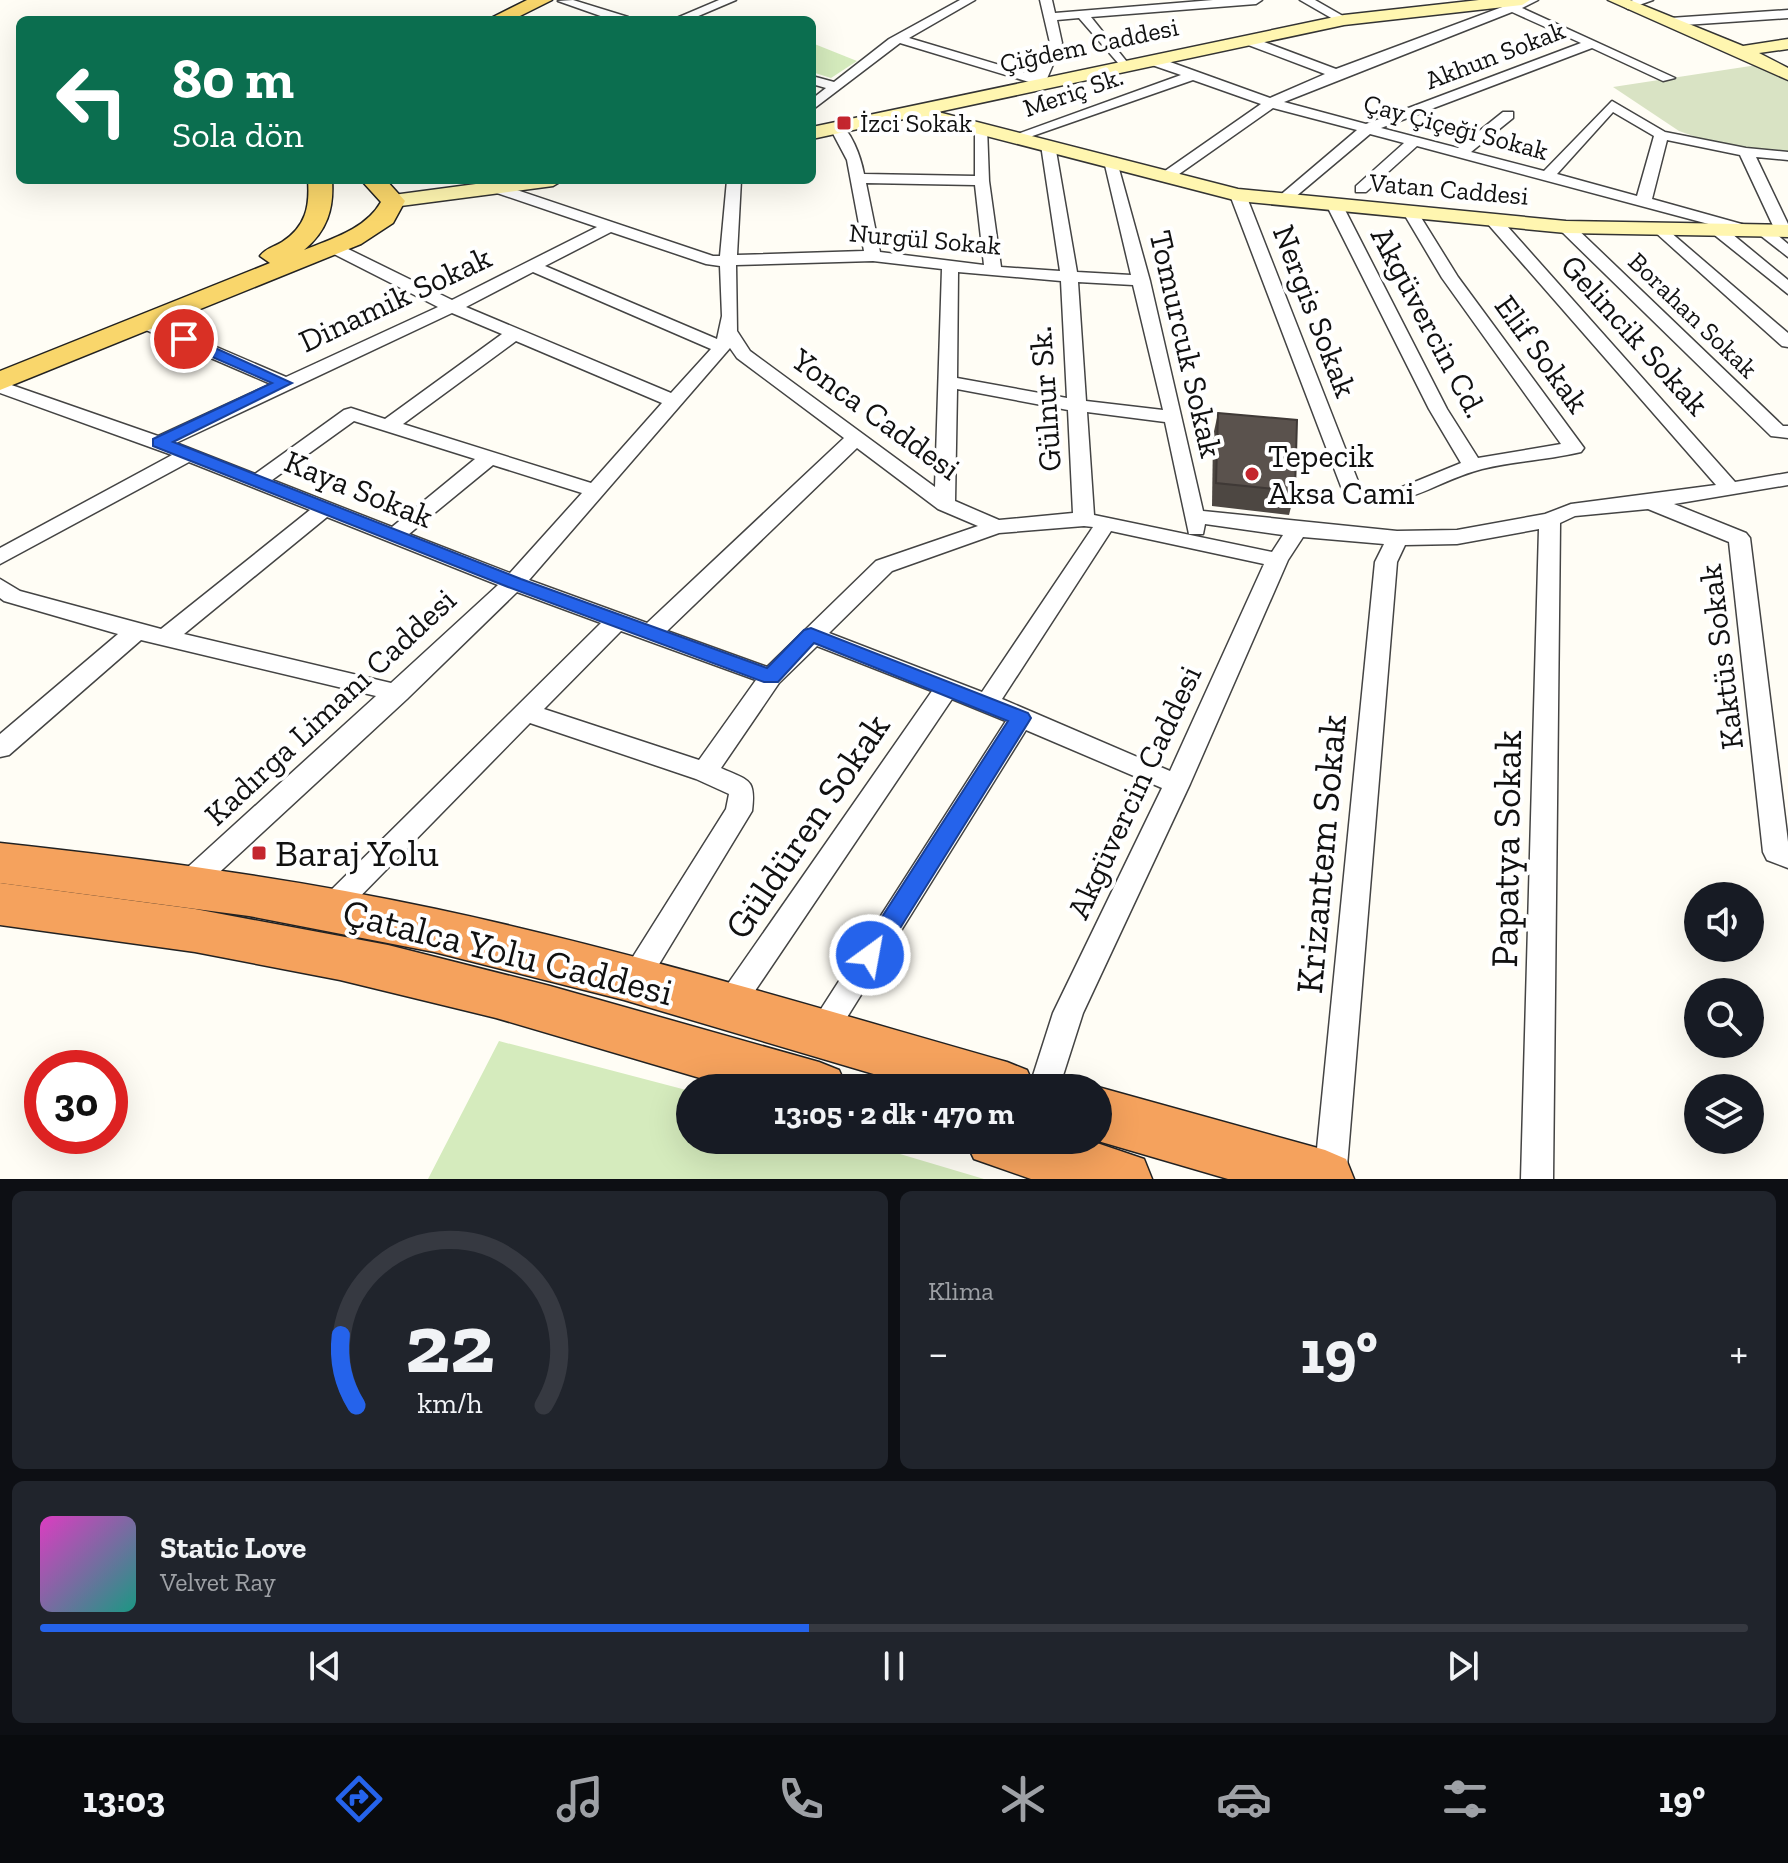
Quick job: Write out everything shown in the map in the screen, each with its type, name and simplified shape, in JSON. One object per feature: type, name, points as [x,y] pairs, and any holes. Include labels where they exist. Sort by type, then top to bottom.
[{"type":"highway","name":"Çatalca Yolu Caddesi","points":[[0,863],[188,884],[330,909],[494,944],[634,980],[959,1074]]},
{"type":"highway","name":"Çatalca Yolu Caddesi","points":[[0,904],[206,932],[387,968],[592,1022],[771,1074]]},
{"type":"highway","points":[[1112,1118],[1328,1179]]},
{"type":"highway","points":[[1040,1154],[1123,1179]]},
{"type":"main road","points":[[505,16],[543,0]]},
{"type":"main road","points":[[531,16],[566,1]]},
{"type":"main road","points":[[0,381],[334,248],[375,224],[390,211],[385,192],[348,195],[319,203]]},
{"type":"main road","points":[[319,203],[353,228],[375,224]]},
{"type":"main road","points":[[0,363],[285,251],[310,235],[319,203]]},
{"type":"street","points":[[688,16],[730,0]]},
{"type":"street","points":[[898,39],[1037,83],[1056,43],[1046,0]]},
{"type":"street","points":[[1142,0],[1152,11]]},
{"type":"street","points":[[1052,17],[1256,0]]},
{"type":"street","points":[[1306,0],[1344,20]]},
{"type":"street","points":[[1167,176],[1271,103],[1336,74],[1532,0]]},
{"type":"street","points":[[1622,2],[1647,0]]},
{"type":"street","points":[[1778,0],[1788,4]]},
{"type":"street","points":[[566,1],[612,16]]},
{"type":"street","points":[[816,103],[898,39],[960,1]]},
{"type":"street","points":[[1520,2],[1594,43],[1668,78]]},
{"type":"street","name":"Çiğdem Caddesi","points":[[816,132],[1344,20],[1520,2]]},
{"type":"street","points":[[1622,2],[1741,51],[1788,75]]},
{"type":"street","points":[[1670,22],[1788,14]]},
{"type":"street","points":[[1083,15],[1125,67]]},
{"type":"street","points":[[1247,40],[1336,74]]},
{"type":"street","name":"Akhun Sokak","points":[[1283,200],[1368,128],[1594,43]]},
{"type":"street","points":[[1741,51],[1788,44]]},
{"type":"street","name":"Çay Çiçeği Sokak","points":[[1154,61],[1271,103],[1774,235]]},
{"type":"street","name":"Meriç Sk.","points":[[1016,137],[1191,76]]},
{"type":"street","points":[[816,81],[836,87]]},
{"type":"street","points":[[1547,176],[1612,105],[1661,135],[1746,152],[1788,156]]},
{"type":"street","name":"Vatan Caddesi","points":[[908,110],[1238,195],[1566,227],[1718,230],[1774,235]]},
{"type":"street","points":[[1461,153],[1508,115]]},
{"type":"street","points":[[836,126],[854,160],[873,256]]},
{"type":"street","points":[[982,130],[982,181],[993,271]]},
{"type":"street","points":[[1643,203],[1661,135]]},
{"type":"street","points":[[1361,189],[1415,141]]},
{"type":"street","name":"Gülnur Sk.","points":[[1048,145],[1069,276],[1074,405],[1095,521]]},
{"type":"street","points":[[1746,152],[1774,235]]},
{"type":"street","name":"Tomurcuk Sokak","points":[[1111,161],[1174,417],[1199,542]]},
{"type":"street","points":[[859,178],[982,181]]},
{"type":"street","points":[[534,267],[727,341],[728,261],[735,220],[734,184]]},
{"type":"street","points":[[385,192],[497,186]]},
{"type":"street","name":"Nurgül Sokak","points":[[497,186],[712,261],[873,256],[993,271],[1142,281]]},
{"type":"street","name":"Nergis Sokak","points":[[1238,195],[1352,493],[1373,500],[1391,499]]},
{"type":"street","name":"Akgüvercin Cd.","points":[[1335,206],[1438,409],[1472,465]]},
{"type":"street","name":"Elif Sokak","points":[[1391,499],[1472,465],[1574,448],[1450,278],[1412,214]]},
{"type":"street","name":"Gelincik Sokak","points":[[1493,220],[1731,489]]},
{"type":"street","name":"Dinamik Sokak","points":[[159,443],[452,307],[611,226]]},
{"type":"street","name":"Borahan Sokak","points":[[1566,227],[1778,432],[1788,432]]},
{"type":"street","points":[[1662,230],[1788,342]]},
{"type":"street","points":[[1718,230],[1788,289]]},
{"type":"street","points":[[334,248],[452,307],[674,401]]},
{"type":"street","points":[[945,504],[950,266]]},
{"type":"street","points":[[145,323],[284,383]]},
{"type":"street","points":[[389,425],[514,334]]},
{"type":"street","name":"Kadırga Limanı Caddesi","points":[[188,884],[399,693],[514,583],[727,341]]},
{"type":"street","name":"Yonca Caddesi","points":[[727,341],[945,504],[997,527]]},
{"type":"street","points":[[948,382],[1074,405],[1174,417]]},
{"type":"street","name":"Kaya Sokak","points":[[0,387],[159,443],[514,583],[771,677]]},
{"type":"street","points":[[258,481],[351,414],[597,491]]},
{"type":"street","points":[[651,633],[857,437]]},
{"type":"street","points":[[0,557],[188,454]]},
{"type":"street","points":[[395,535],[490,457]]},
{"type":"street","points":[[1193,516],[1297,530],[1397,538],[1457,537],[1550,520],[1571,510],[1651,502],[1788,479]]},
{"type":"street","name":"Kaktüs Sokak","points":[[1651,502],[1739,538],[1776,852],[1788,857]]},
{"type":"street","points":[[166,637],[325,508]]},
{"type":"street","name":"Papatya Sokak","points":[[1537,1179],[1550,520]]},
{"type":"street","points":[[987,703],[1095,521]]},
{"type":"street","points":[[705,772],[771,677],[884,566],[997,527],[1095,521],[1277,560]]},
{"type":"street","name":"Akgüvercin Caddesi","points":[[1048,1074],[1068,1013],[1177,784],[1277,560],[1297,530]]},
{"type":"street","name":"Krizantem Sokak","points":[[1328,1179],[1386,562],[1397,538]]},
{"type":"street","points":[[0,586],[12,596],[137,631],[399,693]]},
{"type":"street","points":[[330,909],[617,621]]},
{"type":"street","points":[[0,748],[137,631]]},
{"type":"street","points":[[811,635],[987,703],[1177,784]]},
{"type":"street","name":"Güldüren Sokak","points":[[728,1007],[947,687]]},
{"type":"street","points":[[527,713],[705,772],[742,789],[739,811],[634,980]]},
{"type":"street","points":[[820,1034],[1021,718]]},
{"type":"green space","points":[[816,45],[857,61],[831,78],[816,73]]},
{"type":"green space","points":[[1757,65],[1788,80],[1788,155],[1719,145],[1679,131],[1613,87]]},
{"type":"green space","points":[[499,1041],[676,1087],[676,1154],[900,1154],[984,1179],[428,1179]]},
{"type":"building","name":"Tepecik Aksa Cami","points":[[1218,413],[1297,420],[1295,491],[1216,483]]},
{"type":"place","name":"İzci Sokak","points":[[844,123]]},
{"type":"place","name":"Tepecik Aksa Cami","points":[[1252,474]]},
{"type":"place","name":"Baraj Yolu","points":[[259,853]]},
{"type":"route","points":[[184,339],[284,383],[159,443],[514,583],[771,677],[811,635],[1021,718],[870,955]]}]
